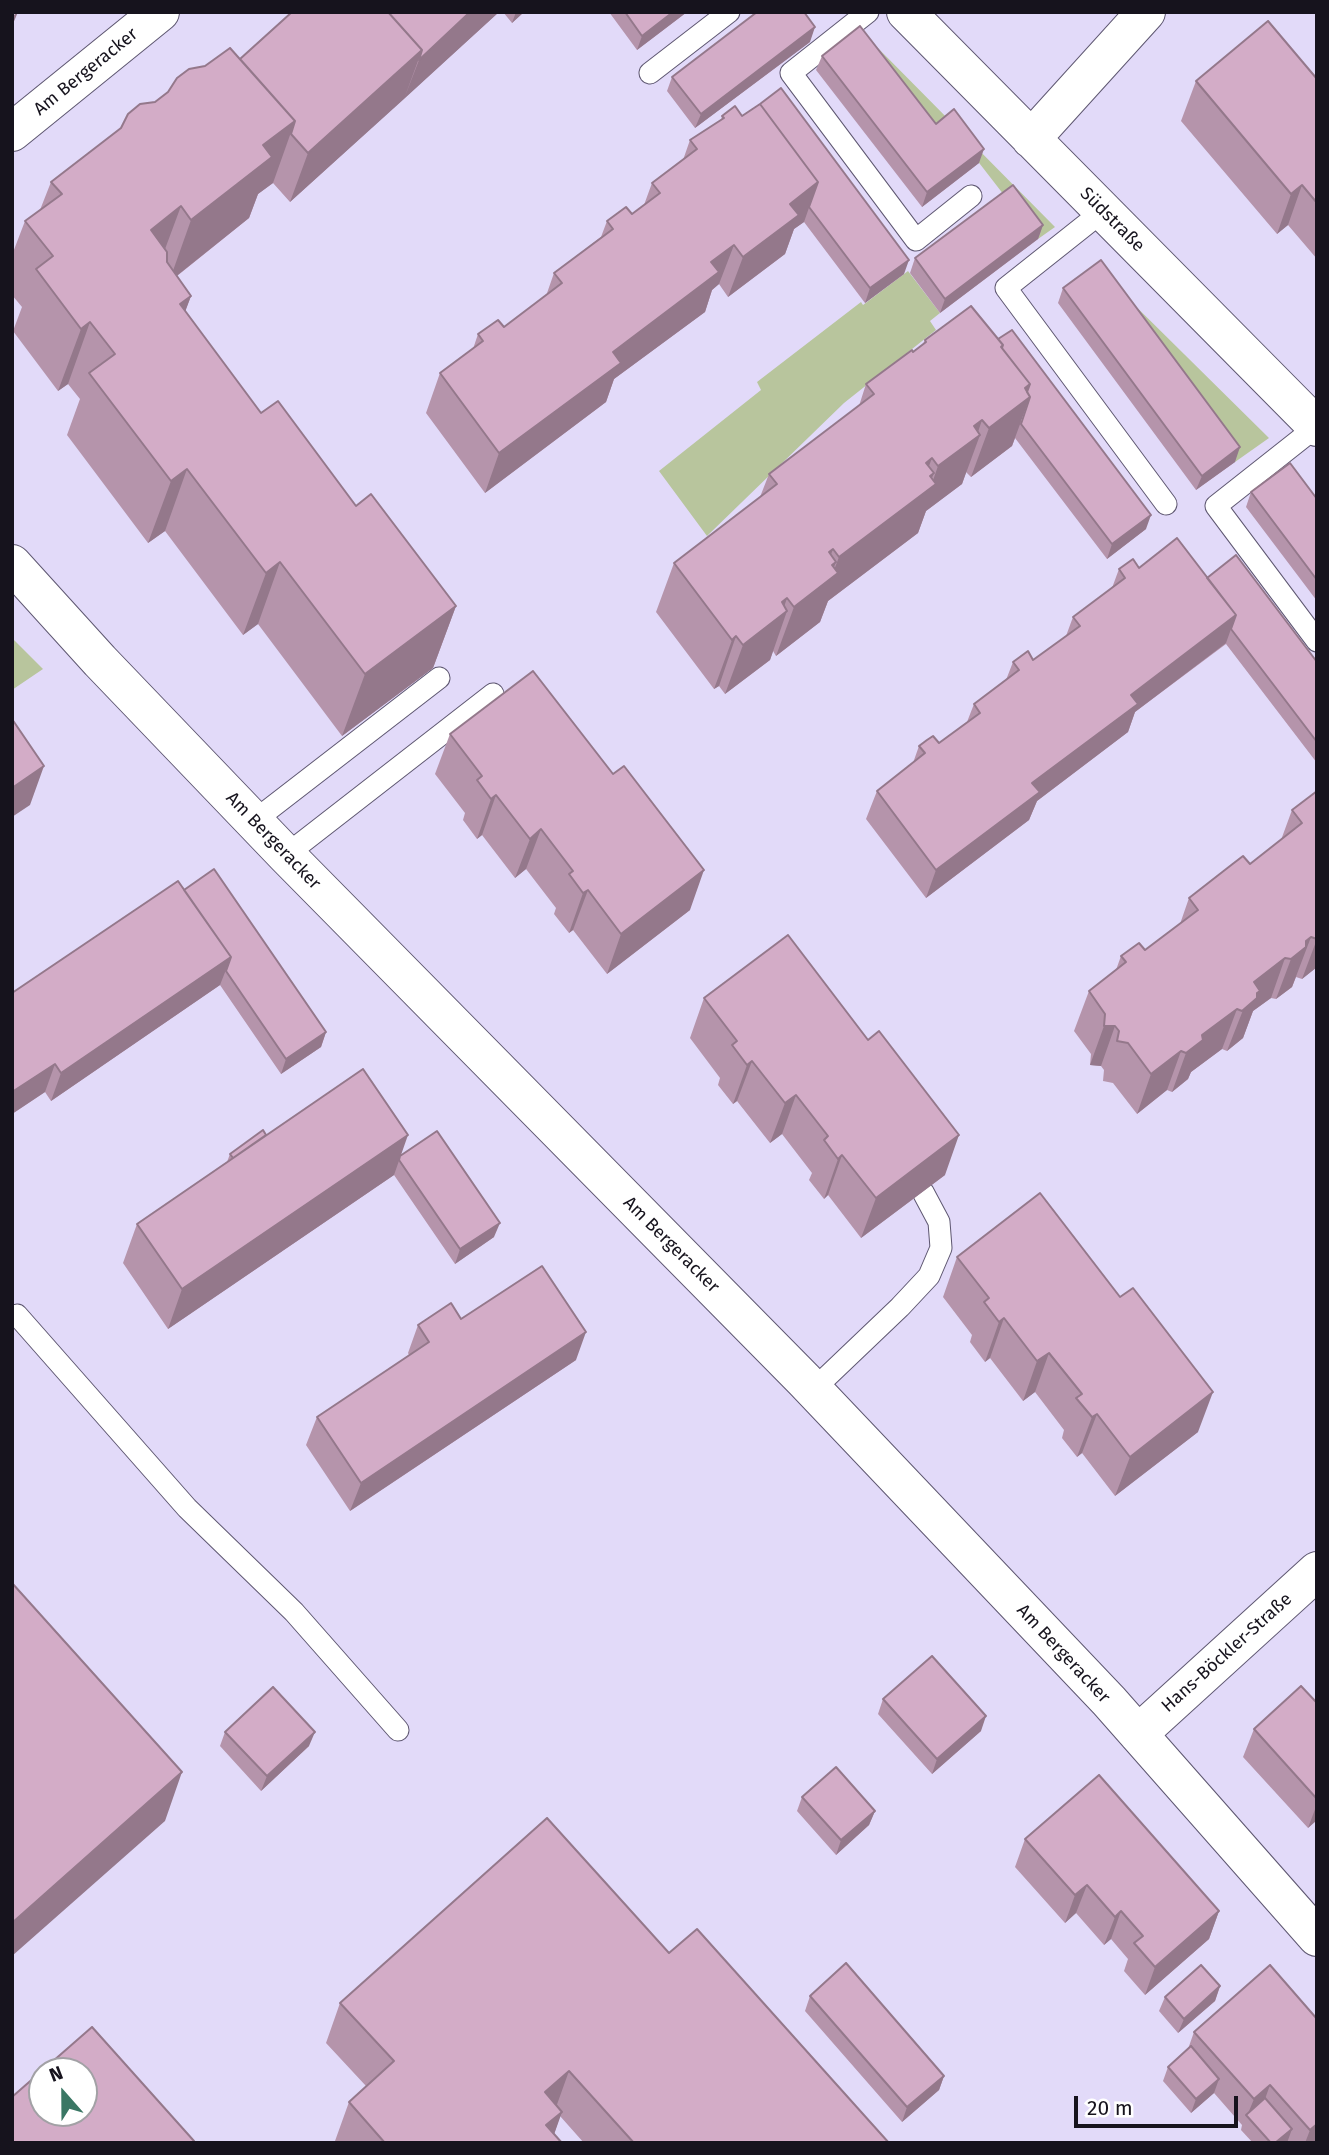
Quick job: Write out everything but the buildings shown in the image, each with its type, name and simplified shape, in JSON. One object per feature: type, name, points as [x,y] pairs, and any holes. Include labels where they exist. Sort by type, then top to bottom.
[{"type":"street","name":"Am Bergeracker","points":[[12,132],[160,12]]},
{"type":"street","name":"Südstraße","points":[[906,12],[1316,427]]},
{"type":"street","points":[[1031,139],[1146,12]]},
{"type":"street","name":"Am Bergeracker","points":[[12,564],[100,661],[286,855],[813,1390],[1138,1734],[1317,1937]]},
{"type":"street","name":"Hans-Böckler-Straße","points":[[1138,1734],[1317,1571]]},
{"type":"lane","points":[[650,72],[729,12]]},
{"type":"lane","points":[[868,12],[791,73],[916,240],[971,197]]},
{"type":"lane","points":[[1103,211],[1006,288],[1166,504]]},
{"type":"lane","points":[[1316,427],[1216,506],[1317,641]]},
{"type":"lane","points":[[254,821],[439,678]]},
{"type":"lane","points":[[286,855],[493,694]]},
{"type":"lane","points":[[813,1390],[929,1276],[941,1248],[939,1222],[923,1192]]},
{"type":"lane","points":[[17,1315],[187,1508],[294,1612],[398,1730]]},
{"type":"green space","points":[[864,34],[1055,227],[1038,239],[949,124],[931,139]]},
{"type":"green space","points":[[908,271],[940,313],[930,321],[936,330],[844,403],[707,536],[659,471],[761,390],[757,382],[861,302],[863,305]]},
{"type":"green space","points":[[1100,271],[1269,438],[1235,462]]},
{"type":"green space","points":[[12,638],[43,669],[12,690]]}]
